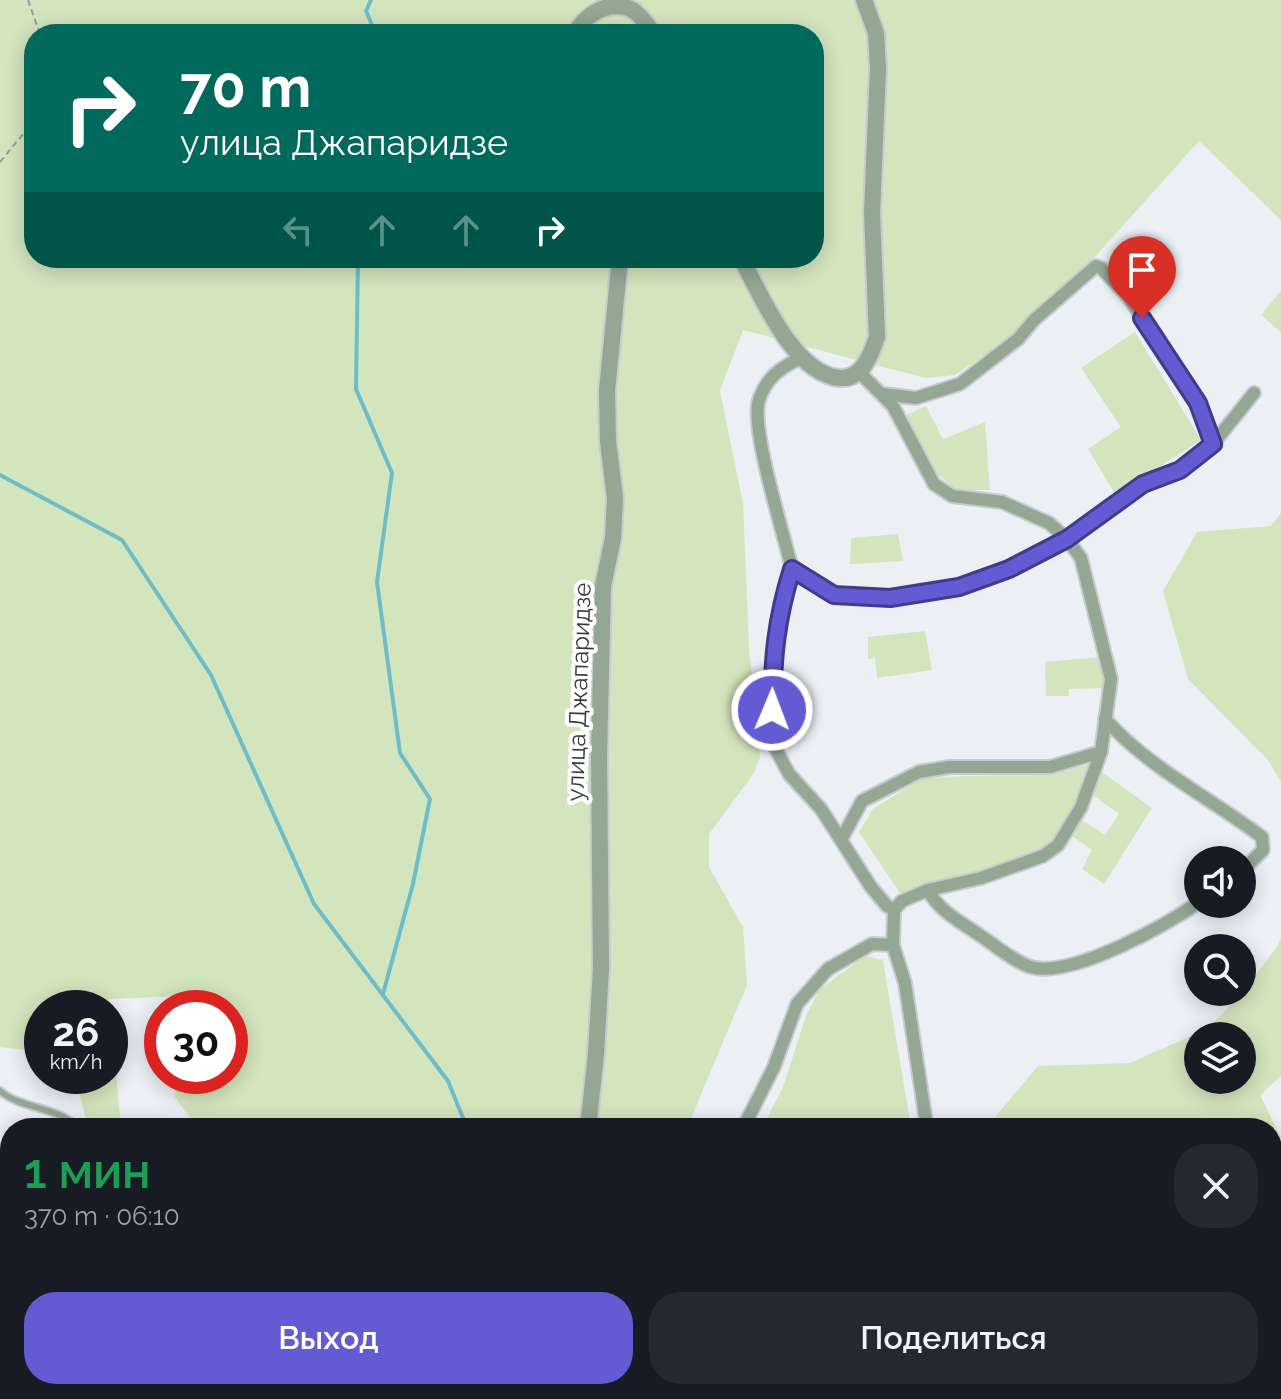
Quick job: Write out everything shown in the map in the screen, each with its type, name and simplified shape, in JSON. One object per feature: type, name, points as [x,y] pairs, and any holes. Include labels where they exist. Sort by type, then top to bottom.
[{"type":"street","points":[[746,268],[780,329],[801,358],[827,377],[847,379],[859,372],[871,355],[877,337],[872,213],[878,68],[876,33],[864,0]]},
{"type":"street","points":[[580,24],[593,12],[625,6],[645,24]]},
{"type":"street","points":[[883,394],[916,398],[960,384],[1018,339],[1034,320],[1096,266],[1135,308],[1198,403],[1213,444]]},
{"type":"street","name":"улица Джапаридзе","points":[[589,1118],[601,968],[603,586],[613,538],[615,498],[608,441],[607,391],[619,268]]},
{"type":"street","points":[[801,358],[772,375],[758,403],[758,430],[792,569],[781,605],[773,651],[769,736],[789,774],[821,809],[871,887],[894,910]]},
{"type":"street","points":[[859,372],[893,406],[934,484],[952,496],[1002,502],[1049,523],[1067,539],[1081,558],[1111,679],[1101,752],[1081,807],[1058,845],[1031,861],[981,878],[928,890],[902,901],[894,910],[893,945],[905,983],[925,1118]]},
{"type":"street","points":[[792,569],[834,595],[890,598],[959,587],[1009,569],[1067,539],[1143,484],[1180,470],[1213,444],[1254,393]]},
{"type":"street","points":[[1105,719],[1122,738],[1160,769],[1262,837],[1263,850],[1256,857]]},
{"type":"street","points":[[841,840],[862,801],[919,772],[949,767],[1050,767],[1101,752]]},
{"type":"street","points":[[928,890],[935,903],[1003,951],[1034,968],[1060,967],[1084,961],[1170,922],[1184,912]]},
{"type":"street","points":[[748,1118],[774,1067],[797,1004],[828,969],[872,944],[893,945]]},
{"type":"lane","points":[[0,1091],[26,1106],[69,1118]]},
{"type":"path","points":[[28,0],[36,24]]},
{"type":"path","points":[[0,162],[24,133]]},
{"type":"green space","points":[[0,0],[1281,0],[1281,220],[1199,141],[1040,318],[955,375],[925,378],[743,330],[720,391],[743,503],[749,647],[760,757],[754,773],[709,834],[709,867],[743,927],[747,985],[691,1118],[190,1118],[175,1094],[248,1094],[248,990],[144,990],[144,998],[128,998],[128,990],[24,990],[24,1050],[0,1047]]},
{"type":"green space","points":[[1281,291],[1281,332],[1261,315]]},
{"type":"green space","points":[[1135,332],[1201,440],[1114,492],[1088,449],[1121,427],[1081,368]]},
{"type":"green space","points":[[926,406],[943,439],[985,422],[990,490],[956,490],[936,473],[906,415]]},
{"type":"green space","points":[[1281,513],[1281,782],[1268,760],[1188,679],[1163,591],[1197,532],[1271,526]]},
{"type":"green space","points":[[898,534],[903,561],[850,564],[851,538]]},
{"type":"green space","points":[[925,631],[932,670],[877,678],[875,658],[868,659],[868,637]]},
{"type":"green space","points":[[1102,657],[1106,688],[1069,689],[1069,696],[1046,696],[1045,662]]},
{"type":"green space","points":[[1091,764],[1073,807],[1051,845],[980,872],[900,893],[859,832],[873,809],[921,779],[1052,775]]},
{"type":"green space","points":[[1099,770],[1152,808],[1104,884],[1082,869],[1092,850],[1069,834],[1079,818],[1105,835],[1119,814],[1090,793]]},
{"type":"green space","points":[[1281,937],[1281,1076],[1260,1095],[1271,1118],[994,1118],[1038,1066],[1130,1063],[1184,1039],[1184,1094],[1256,1094],[1256,1022],[1214,1022],[1229,1006],[1256,1006],[1256,974]]},
{"type":"green space","points":[[865,956],[883,960],[909,1118],[767,1118],[783,1087],[806,1016],[819,990]]},
{"type":"green space","points":[[80,1094],[118,1094],[120,1118],[86,1118]]},
{"type":"waterway","points":[[371,0],[366,11],[372,24]]},
{"type":"waterway","points":[[358,268],[356,389],[392,473],[377,582],[400,753],[430,799],[413,884],[383,994]]},
{"type":"waterway","points":[[0,475],[122,540],[211,675],[314,904],[448,1081],[463,1118]]},
{"type":"route","points":[[772,710],[773,651],[781,605],[792,569],[834,595],[890,598],[959,587],[1009,569],[1067,539],[1143,484],[1180,470],[1213,444],[1198,403],[1142,318]]}]
